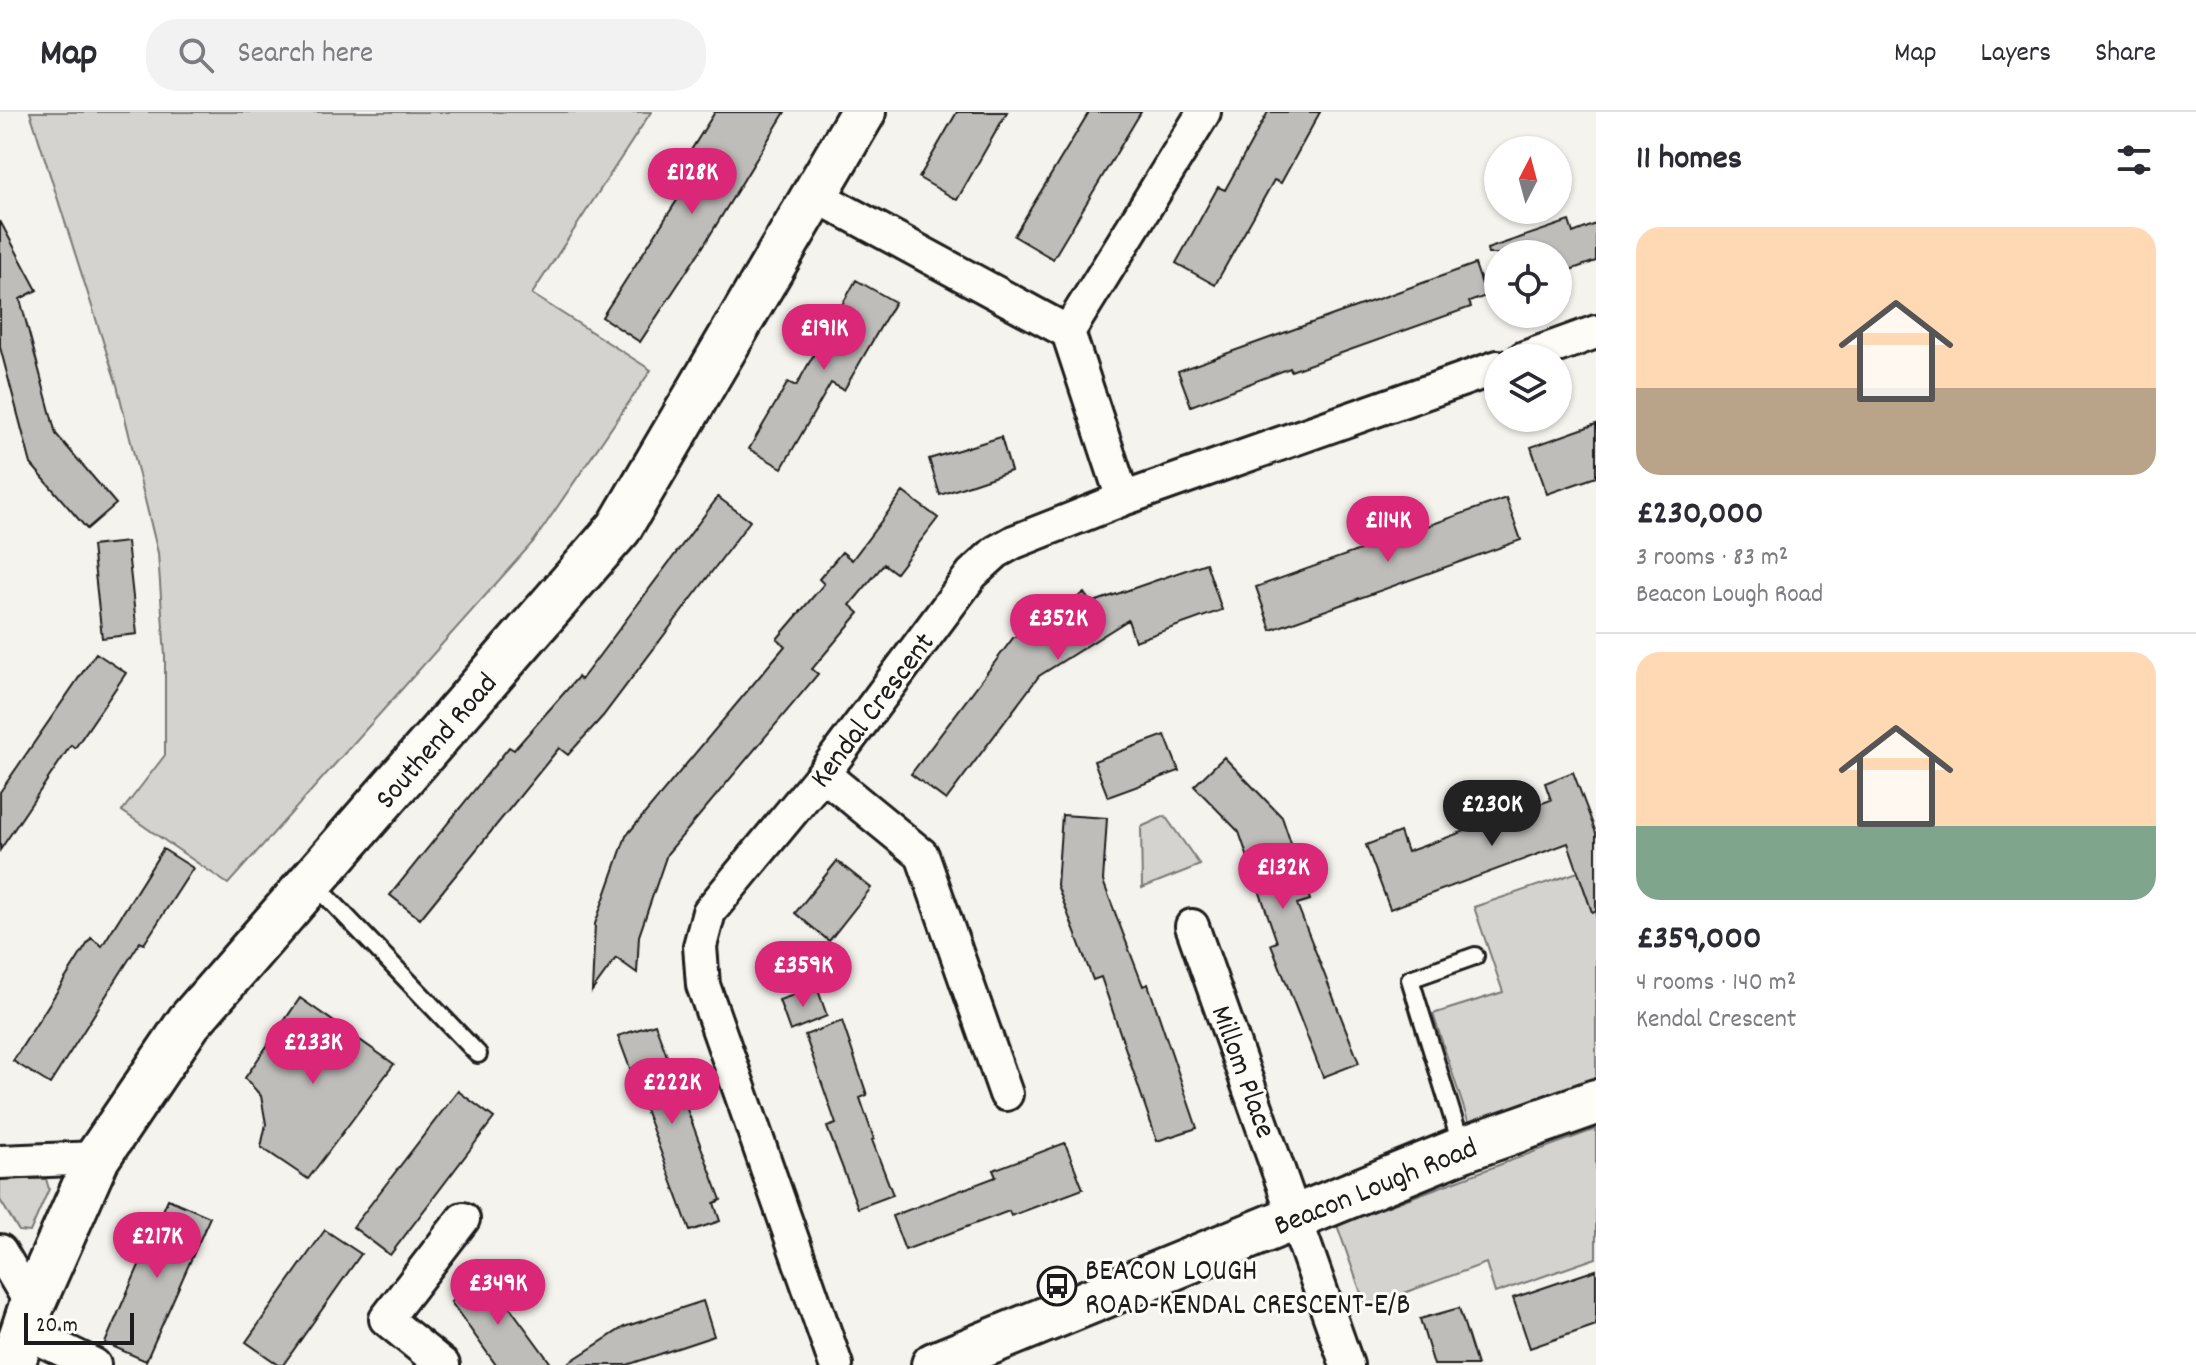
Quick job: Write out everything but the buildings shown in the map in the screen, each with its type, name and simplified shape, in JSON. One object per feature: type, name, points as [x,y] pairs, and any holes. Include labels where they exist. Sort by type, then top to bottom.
[{"type":"street","name":"Southend Road","points":[[22,1333],[97,1158],[189,1022],[619,528],[863,112]]},
{"type":"street","points":[[1068,332],[1204,112]]},
{"type":"street","points":[[815,195],[1068,332],[1123,499]]},
{"type":"street","points":[[1563,344],[1596,332]]},
{"type":"street","name":"Kendal Crescent","points":[[836,1365],[703,985],[700,946],[709,912],[823,774],[972,574],[996,552],[1123,499],[1484,372]]},
{"type":"street","points":[[823,774],[922,855],[1006,1094]]},
{"type":"street","name":"Millom Place","points":[[1192,926],[1347,1365]]},
{"type":"street","name":"Beacon Lough Road","points":[[953,1361],[1463,1149],[1596,1102]]},
{"type":"street","points":[[0,1162],[97,1158]]},
{"type":"street","points":[[443,1365],[386,1319],[463,1219]]},
{"type":"street","points":[[0,1251],[22,1333],[94,1365]]},
{"type":"lane","points":[[312,880],[478,1054]]},
{"type":"lane","points":[[1463,1149],[1410,979],[1475,956]]},
{"type":"shaded area","points":[[30,112],[651,112],[532,294],[651,370],[534,541],[228,884],[122,811],[165,755],[165,657],[158,553],[117,385]]},
{"type":"shaded area","points":[[1165,816],[1200,865],[1142,888],[1141,827]]},
{"type":"shaded area","points":[[1596,866],[1596,1080],[1470,1127],[1433,1014],[1503,992],[1474,907]]},
{"type":"shaded area","points":[[1596,1129],[1596,1258],[1495,1293],[1486,1263],[1366,1307],[1337,1225]]},
{"type":"shaded area","points":[[0,1179],[46,1179],[49,1189],[30,1232],[19,1231],[0,1200]]},
{"type":"place","name":"BEACON LOUGH ROAD-KENDAL CRESCENT-E/B","points":[[1057,1286]]}]
